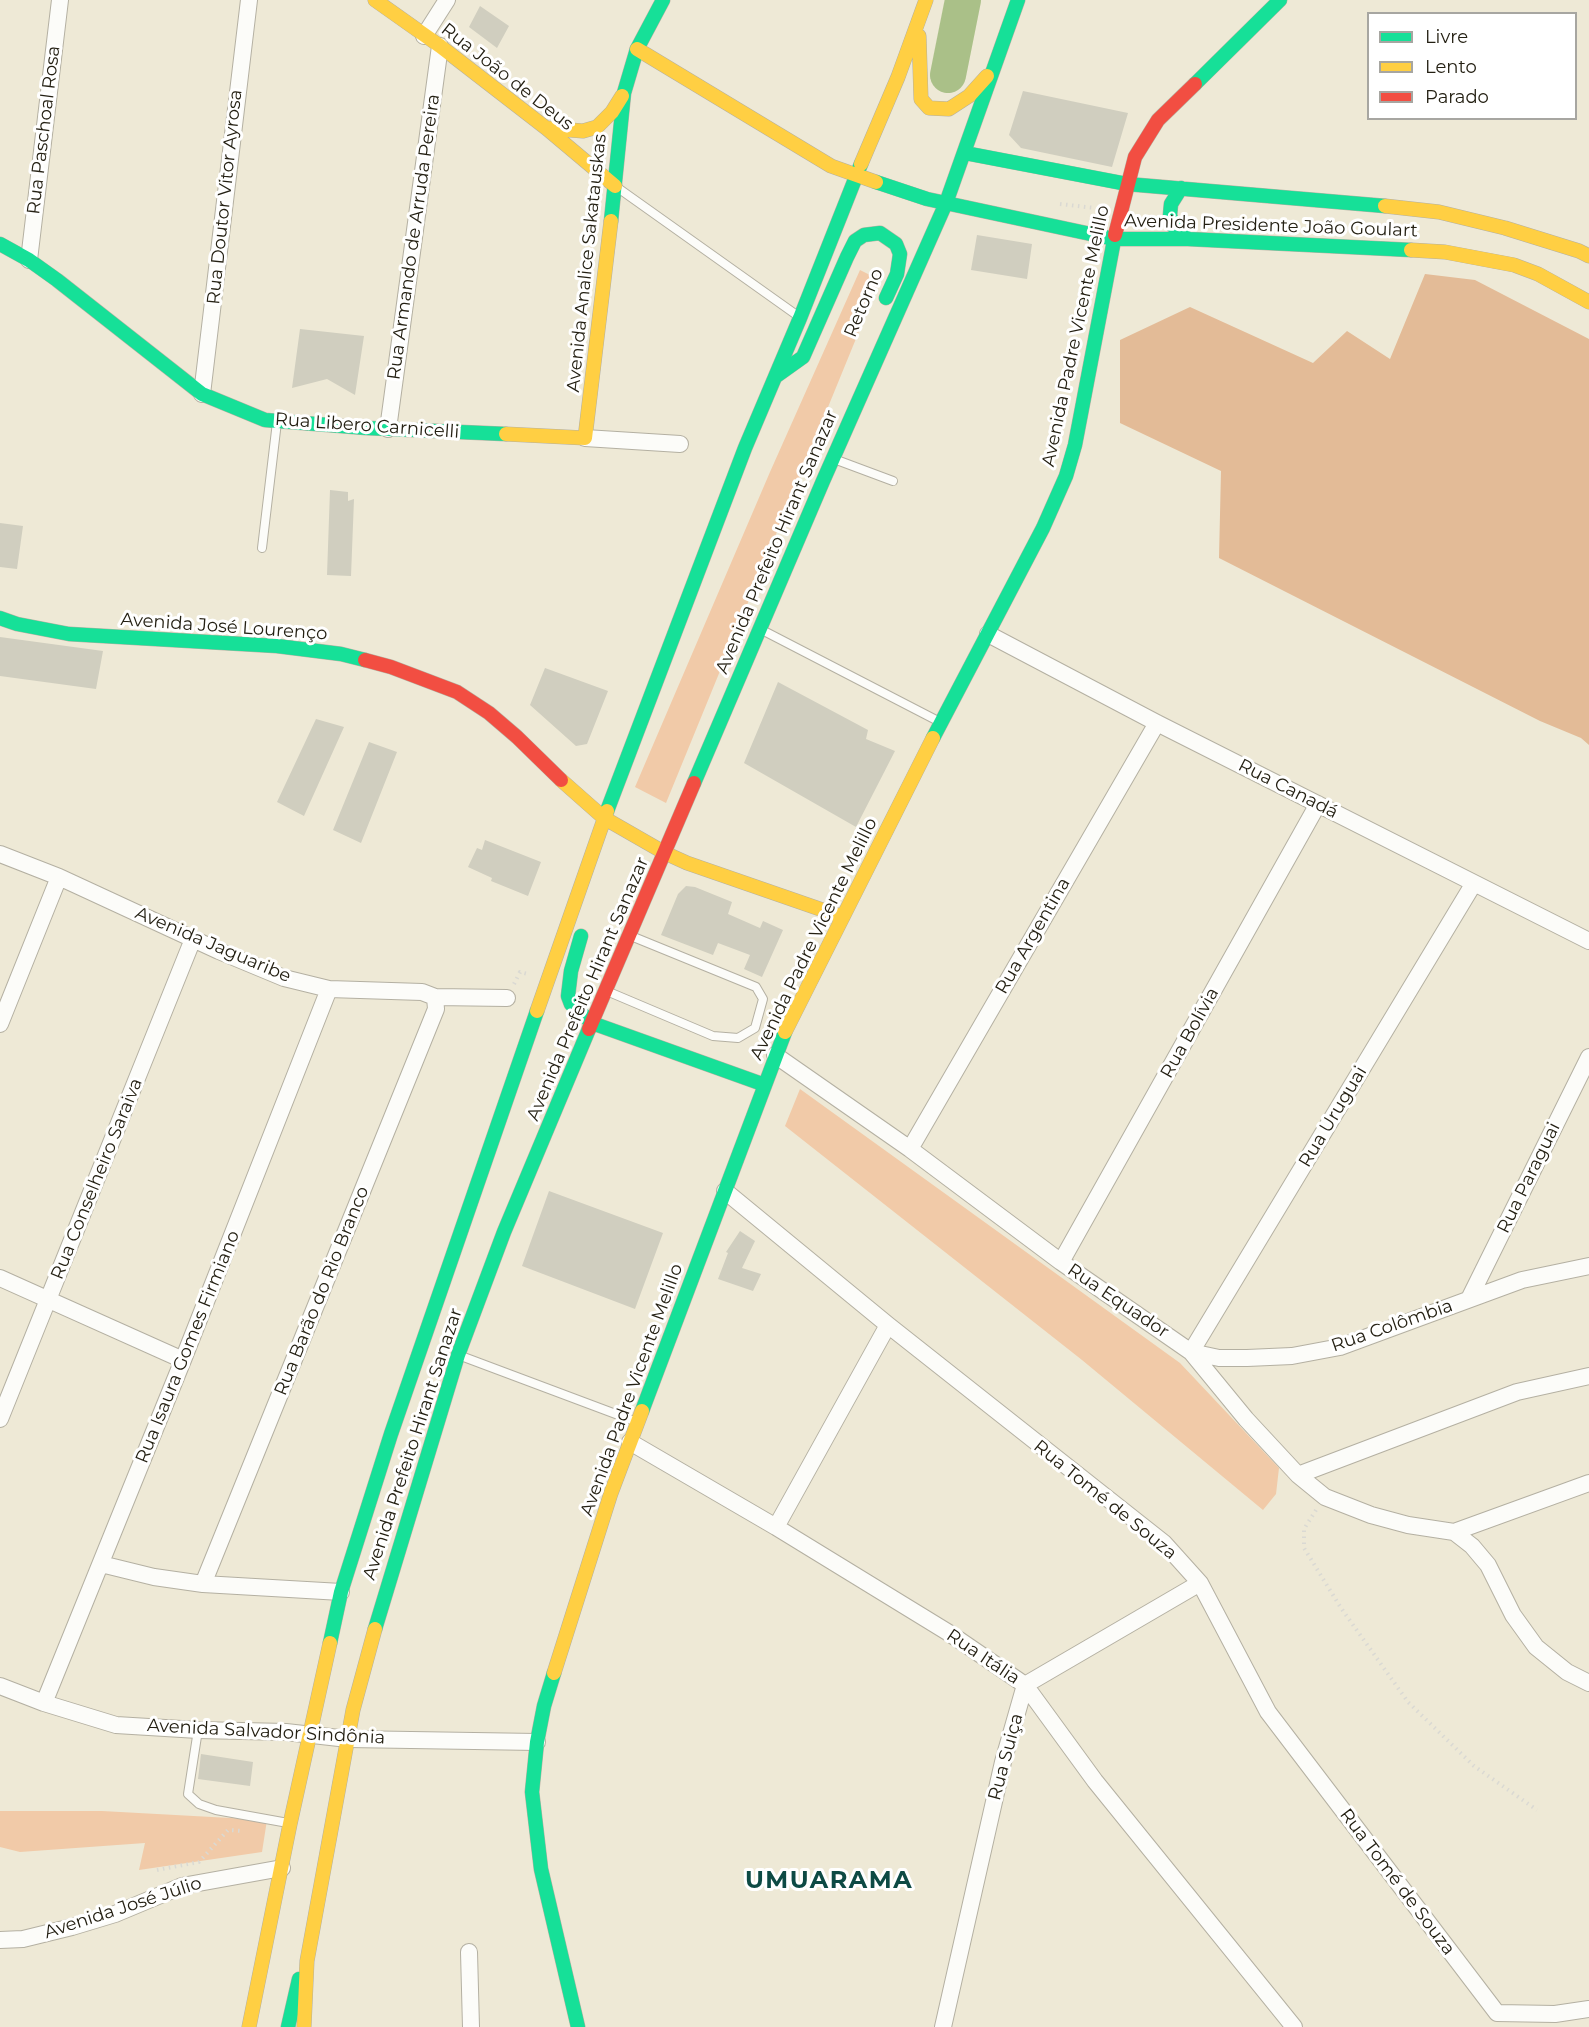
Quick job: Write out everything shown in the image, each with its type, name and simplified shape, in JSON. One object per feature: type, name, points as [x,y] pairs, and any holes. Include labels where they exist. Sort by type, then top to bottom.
[{"type":"main road","name":"Rua João de Deus","points":[[375,0],[440,46],[546,128],[615,186]]},
{"type":"main road","name":"Avenida Analice Sakatauskas","points":[[585,438],[624,93],[637,50],[663,0]]},
{"type":"main road","name":"Avenida Prefeito Hirant Sanazar","points":[[249,2027],[309,1734],[341,1592],[391,1434],[604,818],[745,448],[898,78],[926,0]]},
{"type":"main road","name":"Avenida Prefeito Hirant Sanazar","points":[[304,2027],[307,1961],[353,1710],[386,1588],[458,1355],[504,1232],[605,991],[832,459],[946,203],[1018,0]]},
{"type":"main road","name":"Avenida Padre Vicente Melillo","points":[[578,2027],[541,1869],[532,1792],[537,1742],[548,1695],[610,1493],[776,1055],[940,723],[1043,528],[1066,476],[1075,445],[1114,239],[1135,157],[1158,120],[1280,0]]},
{"type":"main road","points":[[920,18],[919,82],[921,99],[929,108],[949,110],[969,96],[987,76],[998,52]]},
{"type":"main road","name":"Avenida Presidente João Goulart","points":[[637,50],[831,166],[927,199],[1114,239],[1188,239],[1342,245],[1444,252],[1514,265],[1538,273],[1589,302]]},
{"type":"main road","name":"Avenida Analice Sakatauskas","points":[[546,128],[583,131],[597,127],[612,112],[624,93]]},
{"type":"main road","name":"Avenida Presidente João Goulart","points":[[965,153],[1127,184],[1439,212],[1585,251]]},
{"type":"main road","points":[[1181,188],[1171,204],[1170,214],[1173,226],[1188,239]]},
{"type":"main road","name":"Retorno","points":[[775,377],[803,357],[855,241],[864,235],[880,233],[896,244],[900,254],[897,274],[879,315]]},
{"type":"main road","name":"Rua Libero Carnicelli","points":[[0,244],[29,260],[97,310],[202,394],[265,420],[388,429],[585,438]]},
{"type":"main road","points":[[842,436],[843,398]]},
{"type":"main road","name":"Avenida José Lourenço","points":[[0,618],[17,624],[69,634],[277,646],[341,654],[391,667],[457,692],[489,713],[577,796],[604,818],[665,853],[687,863],[843,917]]},
{"type":"main road","points":[[583,880],[587,908],[571,971],[568,996],[571,1004],[592,1023],[765,1085]]},
{"type":"main road","points":[[288,2027],[296,1985],[307,1961]]},
{"type":"street","name":"Rua Paschoal Rosa","points":[[29,260],[60,0]]},
{"type":"street","name":"Rua Doutor Vitor Ayrosa","points":[[202,394],[249,0]]},
{"type":"street","points":[[424,36],[447,0]]},
{"type":"street","name":"Rua Armando de Arruda Pereira","points":[[388,429],[440,46]]},
{"type":"street","name":"Rua Libero Carnicelli","points":[[585,438],[680,444]]},
{"type":"street","name":"Rua Canadá","points":[[988,634],[1157,723],[1589,941]]},
{"type":"street","name":"Rua Argentina","points":[[910,1149],[1157,723]]},
{"type":"street","name":"Rua Bolívia","points":[[1061,1262],[1318,804]]},
{"type":"street","name":"Avenida Jaguaribe","points":[[0,854],[59,877],[284,978],[329,989],[422,992],[435,997],[507,998]]},
{"type":"street","points":[[0,1024],[59,877]]},
{"type":"street","name":"Rua Uruguai","points":[[1191,1352],[1474,883]]},
{"type":"street","name":"Rua Conselheiro Saraiva","points":[[0,1419],[193,939]]},
{"type":"street","name":"Rua Isaura Gomes Firmiano","points":[[44,1703],[183,1360],[329,989]]},
{"type":"street","name":"Rua Barão do Rio Branco","points":[[203,1584],[436,1010],[435,997]]},
{"type":"street","name":"Rua Equador","points":[[776,1055],[910,1149],[1061,1262],[1191,1352],[1246,1419],[1298,1475],[1325,1497],[1371,1515],[1408,1525],[1454,1532]]},
{"type":"street","name":"Rua Paraguai","points":[[1469,1299],[1589,1057]]},
{"type":"street","name":"Rua Tomé de Souza","points":[[725,1191],[888,1325],[1164,1543],[1200,1583],[1268,1712],[1501,2020],[1589,2009]]},
{"type":"street","name":"Rua Colômbia","points":[[1191,1352],[1219,1358],[1247,1358],[1302,1354],[1340,1347],[1522,1280],[1589,1266]]},
{"type":"street","points":[[0,1278],[183,1360]]},
{"type":"street","points":[[776,1527],[888,1325]]},
{"type":"street","points":[[1298,1475],[1517,1392],[1589,1376]]},
{"type":"street","name":"Rua Itália","points":[[630,1442],[776,1527],[949,1634],[1025,1685],[1095,1781],[1294,2027]]},
{"type":"street","points":[[1589,1483],[1508,1510],[1454,1532],[1472,1546],[1488,1565],[1514,1615],[1536,1647],[1567,1672],[1589,1683]]},
{"type":"street","points":[[101,1564],[154,1577],[203,1584],[341,1592]]},
{"type":"street","points":[[1025,1685],[1200,1583]]},
{"type":"street","name":"Rua Suiça","points":[[943,2027],[1003,1762],[1025,1685]]},
{"type":"street","name":"Avenida Salvador Sindônia","points":[[0,1686],[44,1703],[116,1725],[309,1734],[348,1739],[537,1742]]},
{"type":"street","name":"Avenida José Júlio","points":[[0,1940],[23,1939],[72,1927],[115,1914],[182,1886],[282,1868]]},
{"type":"street","points":[[469,1952],[471,2027]]},
{"type":"lane","points":[[615,186],[800,318]]},
{"type":"lane","points":[[262,548],[277,422]]},
{"type":"lane","points":[[832,459],[893,481]]},
{"type":"lane","points":[[759,628],[940,723]]},
{"type":"lane","points":[[605,991],[713,1036],[738,1038],[754,1028],[763,999],[756,987],[629,935]]},
{"type":"lane","points":[[458,1355],[638,1422]]},
{"type":"lane","points":[[198,1730],[188,1794],[199,1804],[216,1810],[290,1824]]},
{"type":"path","points":[[1325,1497],[1304,1529],[1304,1548],[1341,1608],[1408,1702],[1474,1766],[1538,1810]]},
{"type":"path","points":[[157,1870],[199,1862],[228,1830],[250,1831]]},
{"type":"shaded area","points":[[860,270],[880,280],[666,803],[635,787],[770,472]]},
{"type":"shaded area","points":[[1425,274],[1475,280],[1589,339],[1589,745],[1581,738],[1540,721],[1219,558],[1221,471],[1120,423],[1120,340],[1190,307],[1313,363],[1347,331],[1390,359]]},
{"type":"shaded area","points":[[800,1089],[1180,1363],[1279,1468],[1276,1494],[1263,1510],[1082,1360],[785,1126]]},
{"type":"shaded area","points":[[0,1811],[102,1811],[267,1820],[262,1852],[139,1870],[145,1843],[20,1852],[0,1847]]},
{"type":"building","points":[[480,6],[509,26],[497,48],[469,27]]},
{"type":"building","points":[[1023,91],[1128,113],[1112,167],[1021,148],[1009,135]]},
{"type":"building","points":[[977,235],[1032,244],[1027,279],[971,270]]},
{"type":"building","points":[[300,329],[364,336],[355,395],[327,379],[292,388]]},
{"type":"building","points":[[330,490],[348,492],[348,501],[354,499],[351,576],[327,575]]},
{"type":"building","points":[[0,523],[23,526],[17,569],[0,567]]},
{"type":"building","points":[[0,637],[103,651],[96,689],[0,676]]},
{"type":"building","points":[[545,668],[608,691],[587,744],[576,746],[530,705]]},
{"type":"building","points":[[778,682],[868,730],[866,739],[895,751],[856,827],[744,763]]},
{"type":"building","points":[[316,719],[344,727],[304,816],[277,802]]},
{"type":"building","points":[[369,742],[397,752],[361,843],[333,830]]},
{"type":"building","points":[[485,840],[541,862],[528,896],[491,881],[492,878],[468,867],[477,848],[482,850]]},
{"type":"building","points":[[686,886],[695,887],[732,902],[728,914],[760,928],[763,921],[783,930],[762,977],[744,969],[750,955],[718,943],[713,955],[661,935],[678,894]]},
{"type":"building","points":[[549,1191],[663,1233],[635,1309],[522,1266]]},
{"type":"building","points":[[740,1231],[755,1241],[742,1268],[761,1274],[753,1291],[718,1279],[728,1253],[726,1252]]},
{"type":"building","points":[[201,1754],[253,1762],[250,1786],[198,1779]]},
{"type":"waterway","points":[[948,75],[963,0]]},
{"type":"traffic: fast","points":[[611,221],[624,93],[637,49],[663,0]]},
{"type":"traffic: fast","points":[[694,783],[823,481],[946,203],[1018,0]]},
{"type":"traffic: fast","points":[[1195,84],[1280,0]]},
{"type":"traffic: fast","points":[[965,153],[1127,184],[1385,206]]},
{"type":"traffic: fast","points":[[607,811],[745,448],[861,164]]},
{"type":"traffic: fast","points":[[876,182],[927,199],[1114,239],[1188,239],[1411,250]]},
{"type":"traffic: fast","points":[[1181,188],[1171,204],[1170,215],[1173,226],[1188,239]]},
{"type":"traffic: fast","points":[[775,377],[803,357],[847,257],[855,241],[864,235],[880,233],[896,244],[900,254],[897,274],[886,298]]},
{"type":"traffic: fast","points":[[933,738],[1043,528],[1066,476],[1075,445],[1115,235]]},
{"type":"traffic: fast","points":[[0,244],[29,260],[57,280],[202,394],[265,420],[367,428],[506,434]]},
{"type":"traffic: fast","points":[[0,618],[17,624],[69,634],[277,646],[341,654],[365,660]]},
{"type":"traffic: fast","points":[[581,936],[571,971],[568,996],[571,1004],[592,1023]]},
{"type":"traffic: fast","points":[[330,1643],[341,1592],[391,1434],[537,1011]]},
{"type":"traffic: fast","points":[[592,1023],[765,1085]]},
{"type":"traffic: fast","points":[[375,1629],[458,1355],[504,1232],[589,1029]]},
{"type":"traffic: fast","points":[[642,1411],[785,1032]]},
{"type":"traffic: fast","points":[[554,1673],[544,1706],[537,1742],[532,1792],[541,1869],[578,2027]]},
{"type":"traffic: fast","points":[[288,2027],[299,1979]]},
{"type":"traffic: slow","points":[[375,0],[440,46],[546,128],[615,186]]},
{"type":"traffic: slow","points":[[861,164],[898,77],[926,0]]},
{"type":"traffic: slow","points":[[919,36],[921,99],[929,108],[949,109],[969,96],[987,76]]},
{"type":"traffic: slow","points":[[637,49],[831,166],[876,182]]},
{"type":"traffic: slow","points":[[546,128],[583,131],[597,127],[612,112],[622,96]]},
{"type":"traffic: slow","points":[[1385,206],[1439,212],[1505,228],[1589,256]]},
{"type":"traffic: slow","points":[[506,434],[585,438],[611,221]]},
{"type":"traffic: slow","points":[[1411,250],[1445,252],[1514,265],[1538,274],[1589,302]]},
{"type":"traffic: slow","points":[[785,1032],[933,738]]},
{"type":"traffic: slow","points":[[561,780],[604,818],[665,853],[687,863],[843,917]]},
{"type":"traffic: slow","points":[[537,1011],[607,811]]},
{"type":"traffic: slow","points":[[554,1673],[611,1493],[642,1411]]},
{"type":"traffic: slow","points":[[304,2027],[307,1961],[353,1710],[375,1629]]},
{"type":"traffic: slow","points":[[249,2027],[330,1643]]},
{"type":"traffic: jam","points":[[1115,235],[1135,157],[1158,120],[1195,84]]},
{"type":"traffic: jam","points":[[365,660],[391,667],[457,692],[489,713],[561,780]]},
{"type":"traffic: jam","points":[[589,1029],[694,783]]},
{"type":"district","name":"UMUARAMA","points":[[829,1881]]}]
